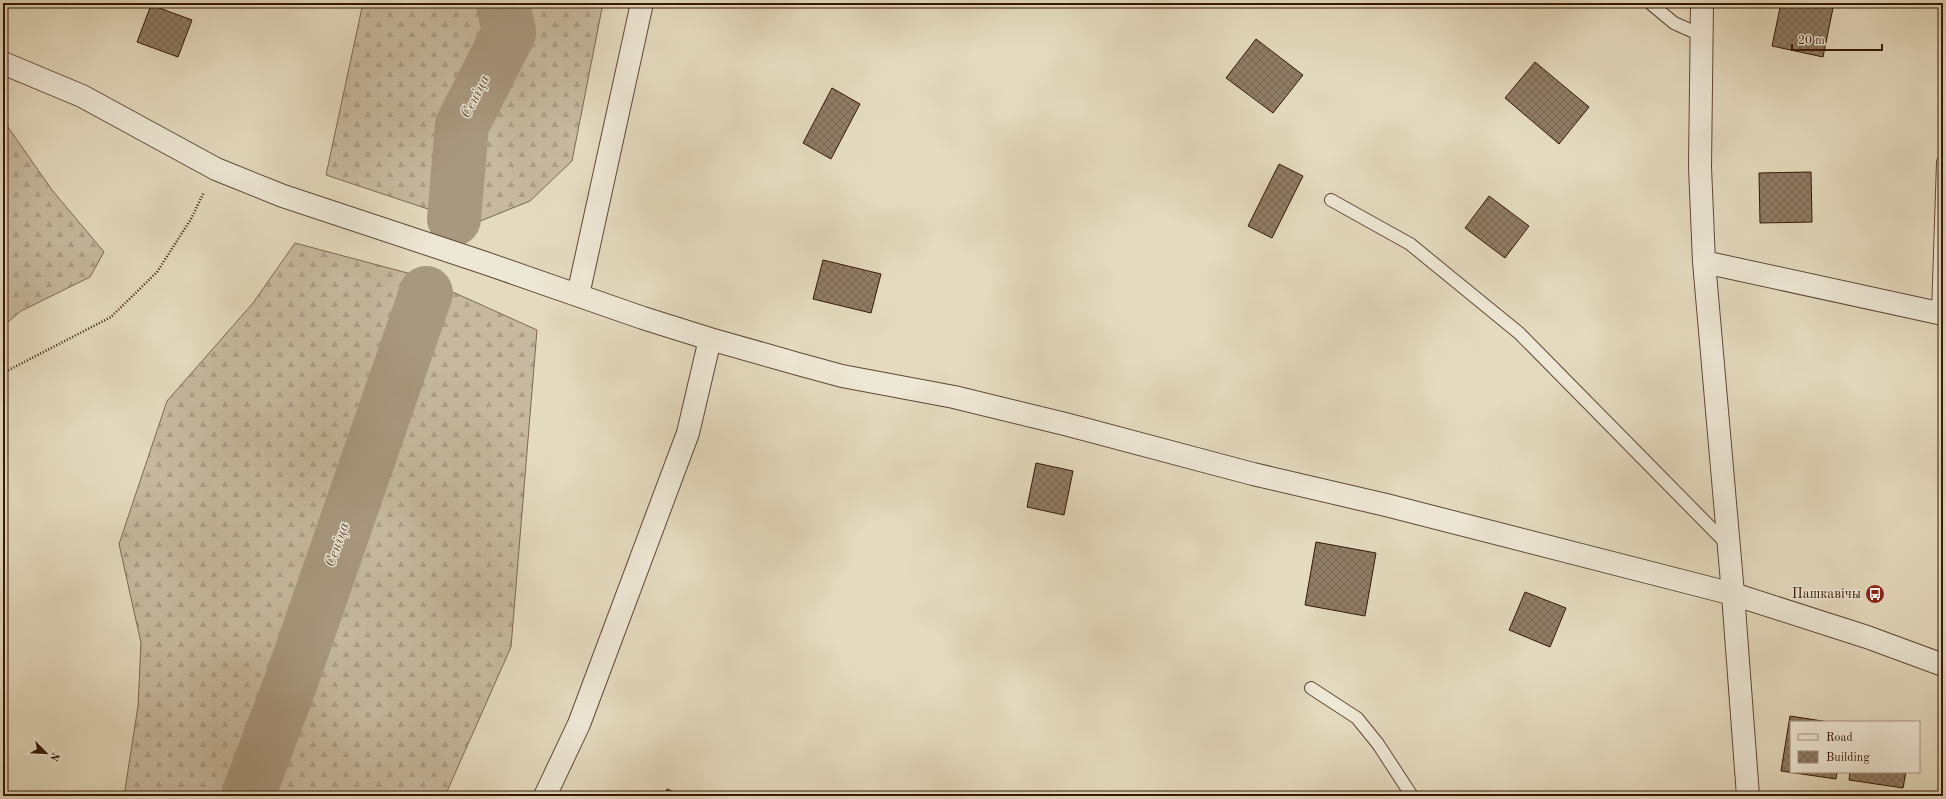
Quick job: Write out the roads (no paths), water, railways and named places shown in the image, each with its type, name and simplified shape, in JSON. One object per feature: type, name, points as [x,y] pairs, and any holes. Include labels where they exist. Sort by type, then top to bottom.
[{"type":"street","points":[[578,296],[642,3]]},
{"type":"street","points":[[1702,3],[1700,167],[1704,262],[1733,594],[1748,796]]},
{"type":"street","points":[[3,63],[82,96],[216,169],[283,196],[710,340],[842,376],[954,397],[1064,424],[1253,474],[1386,504],[1733,594],[1867,637],[1943,665]]},
{"type":"street","points":[[1704,262],[1940,314]]},
{"type":"street","points":[[545,796],[579,724],[685,441],[710,340]]},
{"type":"lane","points":[[1650,3],[1674,23],[1701,35]]},
{"type":"lane","points":[[1940,314],[1943,162]]},
{"type":"lane","points":[[1331,200],[1410,244],[1519,333],[1728,545]]},
{"type":"lane","points":[[1311,688],[1357,718],[1378,744],[1412,796]]},
{"type":"waterway","name":"Сеніца","points":[[454,219],[462,125],[509,33],[503,3]]},
{"type":"waterway","name":"Сеніца","points":[[248,796],[292,679],[426,293]]},
{"type":"place","name":"Пашкавічы","points":[[1875,594]]}]
